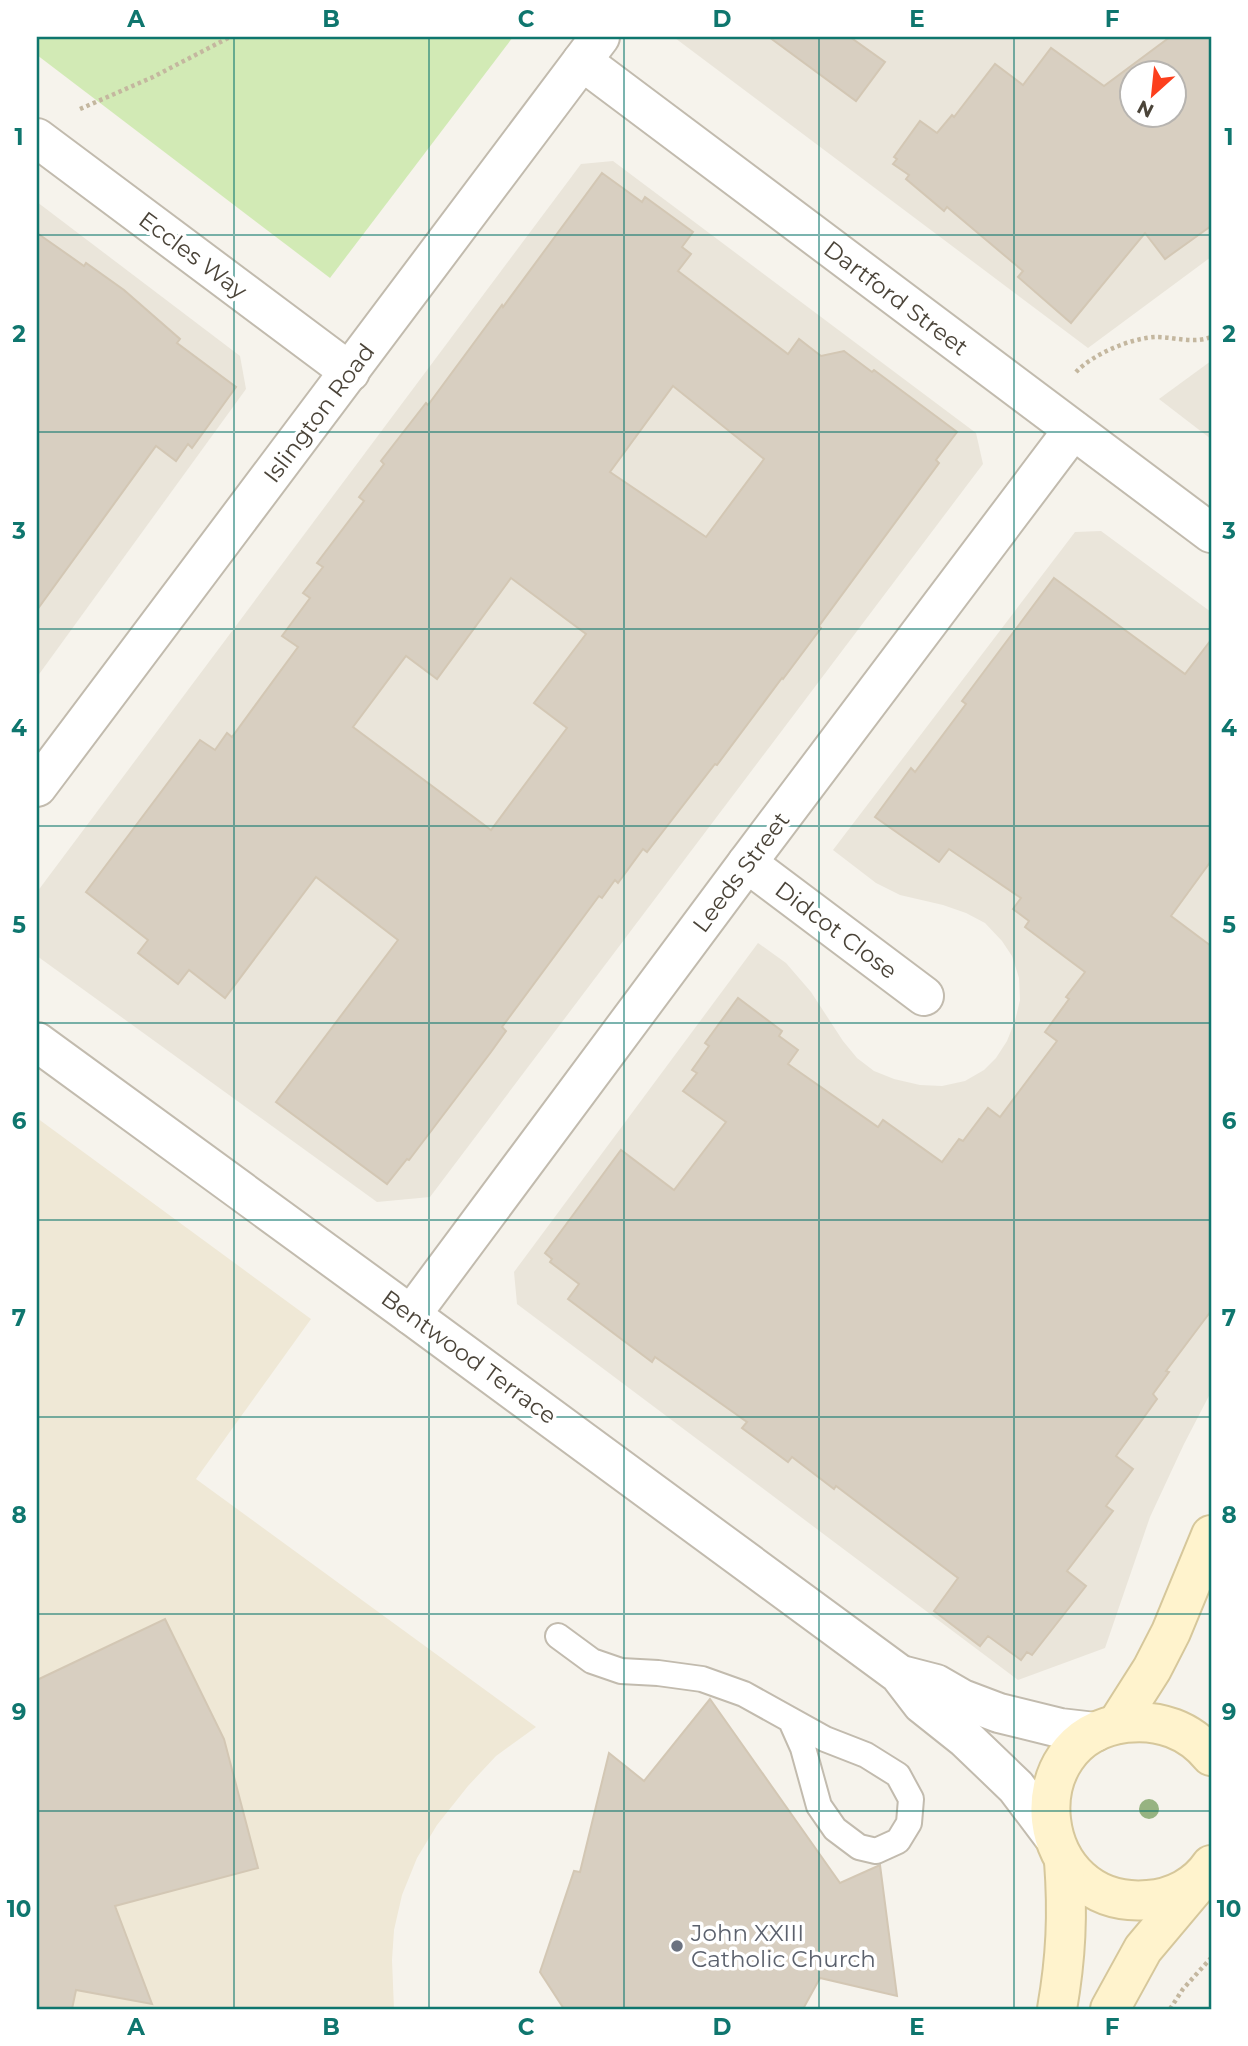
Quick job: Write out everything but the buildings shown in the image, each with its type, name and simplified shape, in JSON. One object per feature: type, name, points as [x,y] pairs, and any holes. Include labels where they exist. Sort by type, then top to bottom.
[{"type":"street","name":"Islington Road","points":[[37,788],[591,49]]},
{"type":"street","name":"Dartford Street","points":[[591,49],[1073,430],[1211,533]]},
{"type":"street","name":"Eccles Way","points":[[37,138],[350,372]]},
{"type":"street","name":"Leeds Street","points":[[411,1315],[1073,430]]},
{"type":"street","name":"Didcot Close","points":[[747,863],[924,996]]},
{"type":"street","name":"Bentwood Terrace","points":[[37,1042],[899,1675],[922,1704],[966,1739],[1016,1787],[1058,1849]]},
{"type":"street","points":[[1057,2009],[1064,1971],[1066,1931],[1058,1849],[1049,1808],[1053,1785],[1062,1764],[1077,1746],[1106,1728],[1152,1669],[1171,1632],[1211,1535]]},
{"type":"street","name":"Bentwood Terrace","points":[[899,1675],[936,1684],[962,1699],[999,1713],[1060,1728],[1106,1728]]},
{"type":"street","points":[[1106,1728],[1143,1721],[1168,1726],[1191,1736],[1211,1756]]},
{"type":"street","points":[[1058,1849],[1083,1881],[1107,1895],[1133,1902],[1160,1899],[1185,1890],[1208,1869]]},
{"type":"street","points":[[1110,2009],[1143,1949],[1208,1869]]},
{"type":"lane","points":[[558,1636],[592,1661],[621,1671],[702,1679],[744,1694],[825,1739],[866,1755],[898,1775],[911,1799],[909,1823],[898,1841],[876,1851],[859,1847],[835,1829],[819,1807],[803,1748],[791,1721]]},
{"type":"path","points":[[80,108],[153,77],[230,37]]},
{"type":"path","points":[[1075,373],[1083,364],[1118,346],[1154,337],[1202,341],[1211,337]]},
{"type":"path","points":[[1170,2009],[1183,1989],[1211,1958]]},
{"type":"shaded area","points":[[1211,37],[1211,257],[1088,348],[675,38]]},
{"type":"shaded area","points":[[613,161],[976,433],[983,464],[430,1197],[377,1202],[37,956],[37,892],[581,164]]},
{"type":"shaded area","points":[[37,202],[240,356],[246,389],[37,677]]},
{"type":"shaded area","points":[[1211,361],[1211,439],[1159,399]]},
{"type":"shaded area","points":[[1101,531],[1211,612],[1211,1392],[1150,1517],[1105,1648],[1018,1680],[517,1304],[514,1272],[758,943],[786,963],[811,992],[843,1041],[857,1058],[874,1071],[920,1085],[942,1086],[965,1081],[984,1070],[996,1058],[1007,1041],[1020,1000],[1019,978],[1012,956],[1002,941],[985,923],[966,913],[900,895],[876,883],[833,850],[1075,532]]},
{"type":"shaded area","points":[[37,1118],[311,1319],[196,1479],[536,1727],[496,1756],[468,1786],[437,1825],[417,1858],[402,1895],[394,1930],[394,2009],[37,2009]]},
{"type":"green space","points":[[37,37],[513,37],[330,278],[37,55]]},
{"type":"place","name":"John XXIII Catholic Church","points":[[677,1946]]}]
